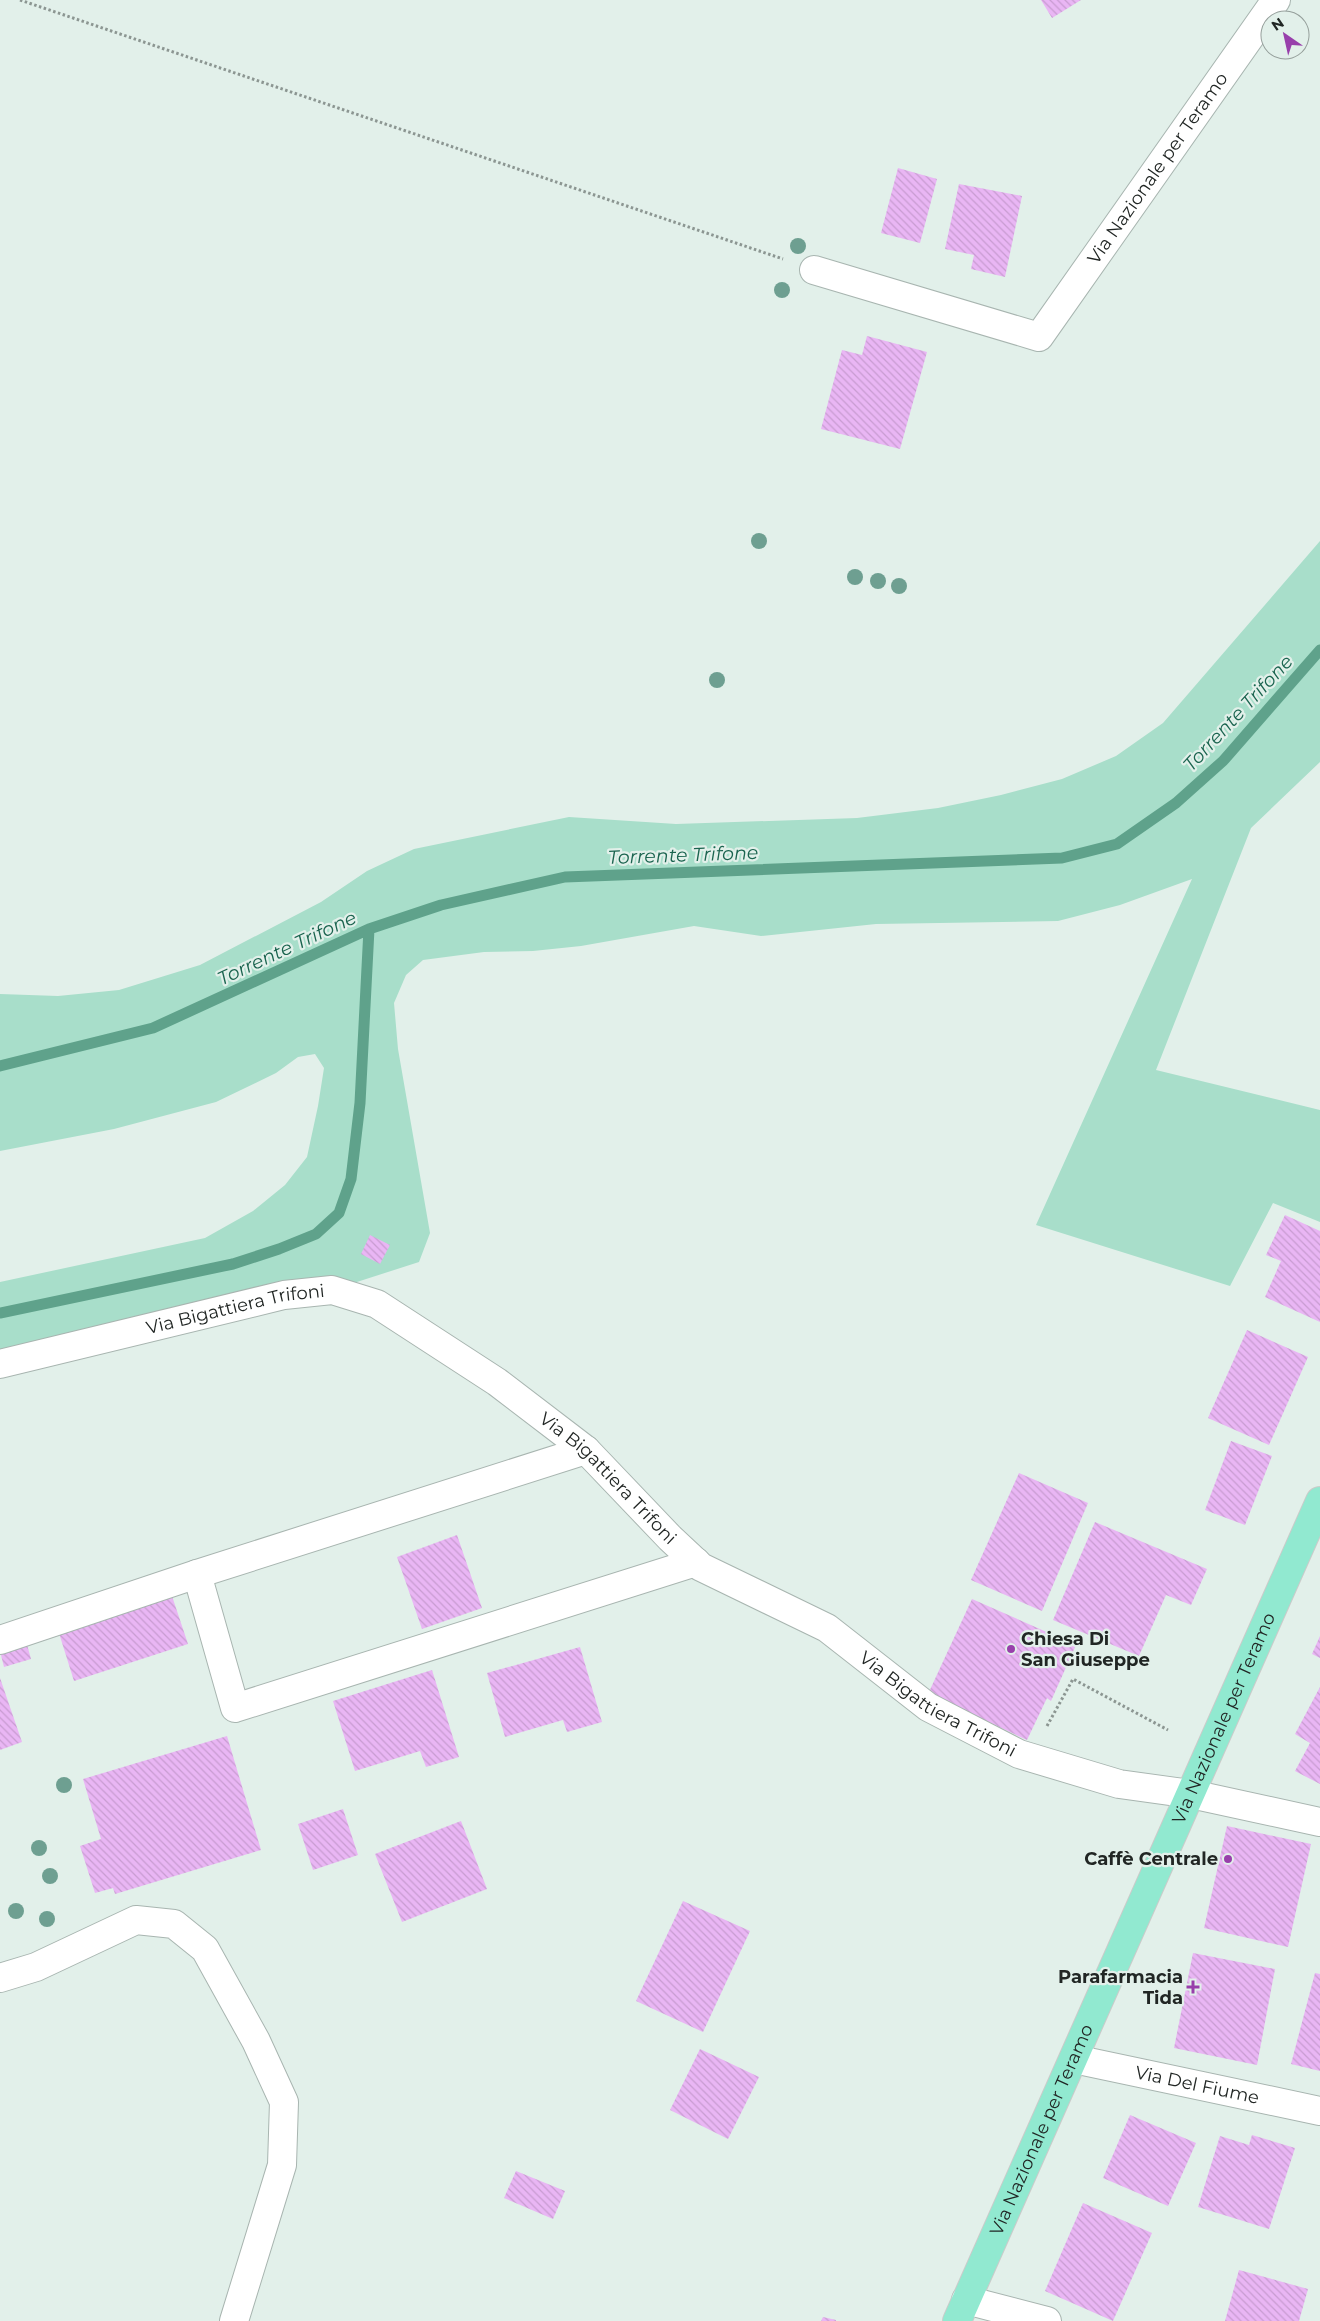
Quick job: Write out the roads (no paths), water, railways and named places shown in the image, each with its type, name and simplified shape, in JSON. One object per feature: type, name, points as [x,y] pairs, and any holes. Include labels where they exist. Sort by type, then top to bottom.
[{"type":"main road","name":"Via Nazionale per Teramo","points":[[962,2311],[1320,1501]]},
{"type":"street","name":"Via Nazionale per Teramo","points":[[814,270],[1039,337],[1276,0]]},
{"type":"street","name":"Via Bigattiera Trifoni","points":[[0,1364],[284,1295],[332,1290],[377,1304],[497,1382],[586,1450],[670,1538],[696,1562],[718,1576],[828,1628],[928,1707],[1018,1754],[1119,1784],[1191,1794],[1320,1822]]},
{"type":"street","points":[[0,1640],[197,1574],[586,1450]]},
{"type":"street","points":[[197,1574],[235,1708],[696,1562]]},
{"type":"street","points":[[0,1978],[36,1967],[136,1920],[174,1924],[205,1949],[256,2041],[284,2102],[282,2165],[234,2321]]},
{"type":"street","name":"Via Del Fiume","points":[[1074,2059],[1320,2111]]},
{"type":"street","points":[[962,2311],[1047,2321]]},
{"type":"waterway","name":"Torrente Trifone","points":[[0,1066],[153,1028],[369,929],[441,905],[565,877],[1062,858],[1117,844],[1176,803],[1223,761],[1320,650]]},
{"type":"waterway","points":[[0,1313],[233,1264],[279,1249],[316,1234],[339,1213],[351,1179],[360,1103],[369,929]]},
{"type":"place","name":"Chiesa Di San Giuseppe","points":[[1011,1649]]},
{"type":"place","name":"Caffè Centrale","points":[[1228,1859]]},
{"type":"place","name":"Parafarmacia Tida","points":[[1193,1987]]}]
